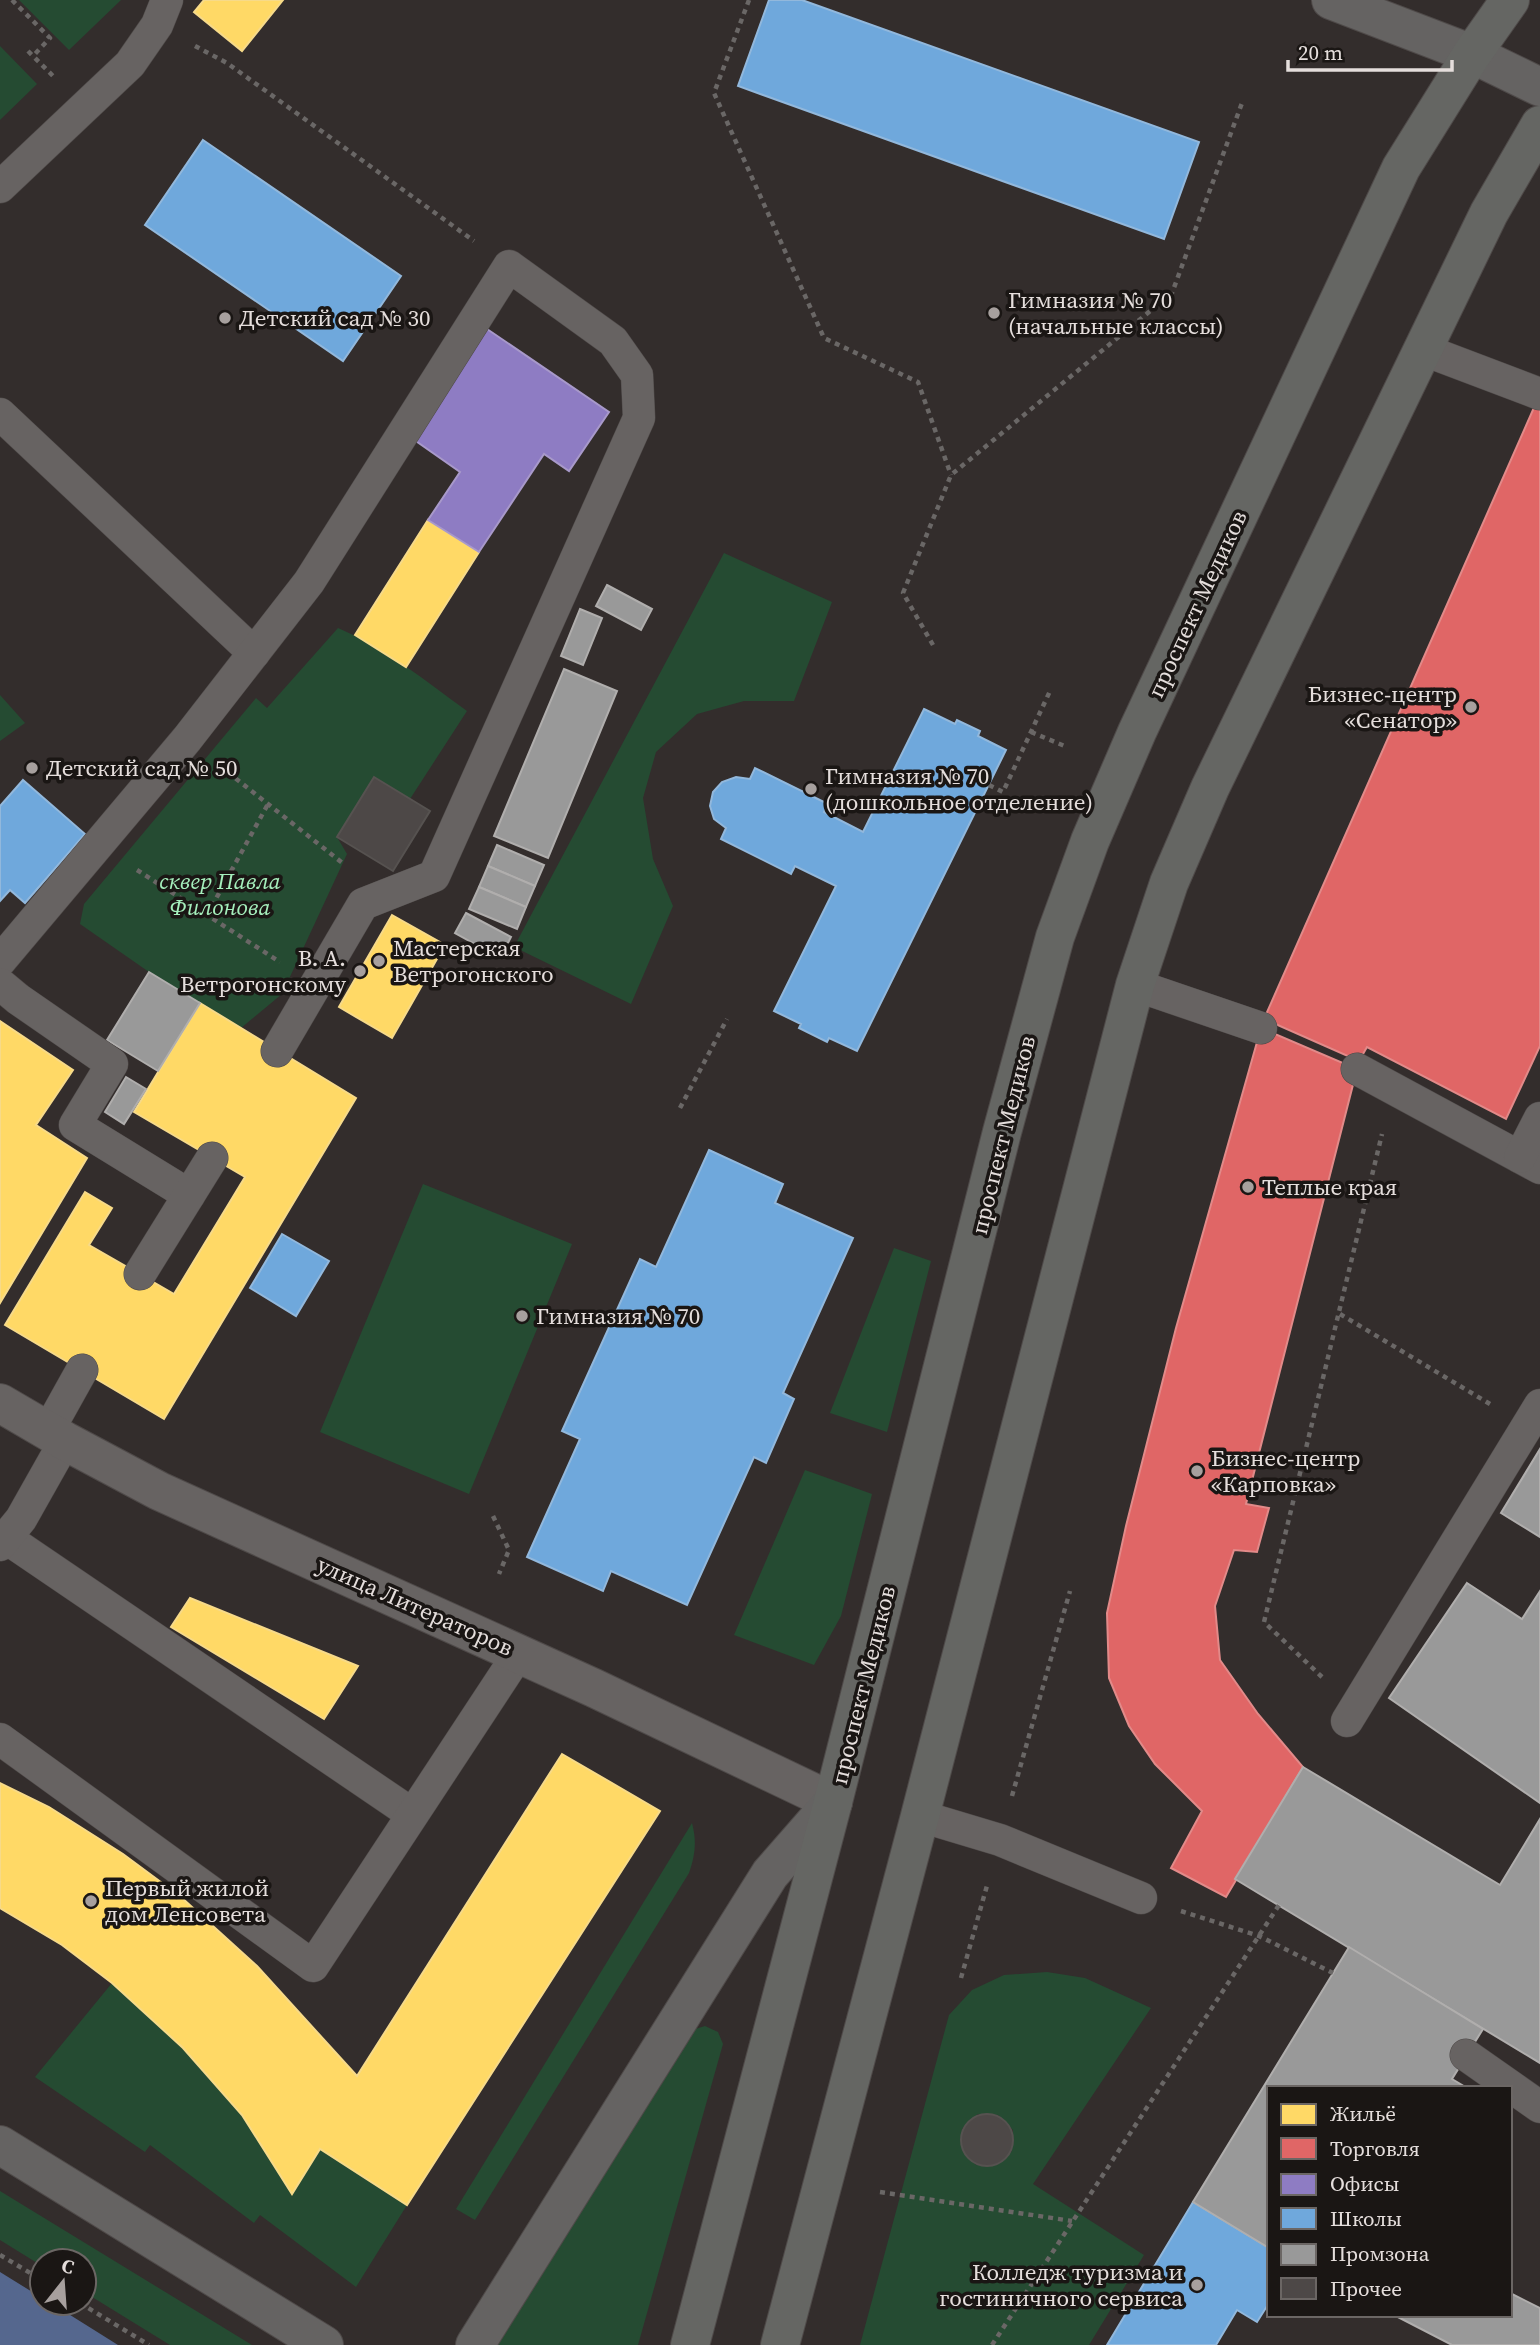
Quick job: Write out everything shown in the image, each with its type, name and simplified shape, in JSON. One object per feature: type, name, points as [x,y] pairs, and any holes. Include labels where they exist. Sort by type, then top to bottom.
[{"type":"main road","name":"проспект Медиков","points":[[690,2345],[833,1802],[1002,1132],[1055,937],[1090,841],[1137,732],[1401,168],[1472,54],[1510,0]]},
{"type":"main road","points":[[779,2345],[920,1816],[1135,985],[1169,883],[1210,788],[1489,213],[1540,125]]},
{"type":"street","points":[[1331,0],[1472,54],[1540,87]]},
{"type":"street","name":"улица Литераторов","points":[[0,1402],[159,1491],[519,1653],[833,1802]]},
{"type":"street","points":[[475,2345],[770,1874],[833,1802]]},
{"type":"street","points":[[0,2145],[324,2345]]},
{"type":"lane","points":[[0,187],[130,64],[162,12]]},
{"type":"lane","points":[[0,961],[187,739],[309,582],[509,266],[613,341],[637,375],[639,418],[434,876],[363,904],[277,1051]]},
{"type":"lane","points":[[1424,350],[1540,394]]},
{"type":"lane","points":[[0,414],[254,653]]},
{"type":"lane","points":[[0,984],[112,1065],[75,1125],[189,1195]]},
{"type":"lane","points":[[1135,985],[1261,1028]]},
{"type":"lane","points":[[1357,1069],[1530,1163],[1540,1118]]},
{"type":"lane","points":[[140,1274],[212,1158]]},
{"type":"lane","points":[[82,1370],[22,1518],[3,1541],[412,1814]]},
{"type":"lane","points":[[1351,1715],[1533,1416]]},
{"type":"lane","points":[[0,1739],[313,1966],[519,1653]]},
{"type":"lane","points":[[920,1816],[1000,1840],[1141,1898]]},
{"type":"lane","points":[[1466,2055],[1509,2086]]},
{"type":"lane","points":[[1512,2088],[1540,2108]]},
{"type":"path","points":[[12,0],[50,38],[33,56]]},
{"type":"path","points":[[749,0],[714,93],[824,338],[918,382],[951,475]]},
{"type":"path","points":[[162,12],[227,63],[509,266]]},
{"type":"path","points":[[933,645],[903,593],[951,475],[1172,293],[1242,103]]},
{"type":"path","points":[[989,785],[1003,792],[1050,691]]},
{"type":"path","points":[[1031,732],[1067,747]]},
{"type":"path","points":[[187,739],[384,896]]},
{"type":"path","points":[[207,915],[268,804]]},
{"type":"path","points":[[97,845],[316,985]]},
{"type":"path","points":[[680,1108],[727,1019]]},
{"type":"path","points":[[1351,1715],[1264,1622],[1340,1314],[1392,1088]]},
{"type":"path","points":[[1340,1314],[1533,1416]]},
{"type":"path","points":[[493,1516],[509,1549],[499,1574]]},
{"type":"path","points":[[961,1978],[1070,1591]]},
{"type":"path","points":[[1141,1898],[1259,1936],[1333,1973]]},
{"type":"path","points":[[992,2345],[1279,1905]]},
{"type":"path","points":[[880,2192],[1072,2221]]},
{"type":"path","points":[[0,2255],[28,2272]]},
{"type":"path","points":[[98,2314],[149,2345]]},
{"type":"green space","points":[[19,0],[121,0],[69,50]]},
{"type":"green space","points":[[0,46],[37,84],[0,120]]},
{"type":"green space","points":[[724,553],[832,602],[794,701],[744,701],[697,714],[656,752],[643,798],[653,859],[673,906],[631,1004],[514,947]]},
{"type":"green space","name":"сквер Павла Филонова","points":[[338,628],[389,655],[467,711],[410,799],[375,777],[337,837],[347,854],[282,994],[241,1028],[149,972],[80,924],[84,904],[256,698],[267,708]]},
{"type":"green space","points":[[0,695],[25,723],[0,741]]},
{"type":"green space","points":[[423,1184],[572,1244],[469,1494],[320,1432]]},
{"type":"green space","points":[[894,1248],[931,1261],[887,1432],[830,1413]]},
{"type":"green space","points":[[805,1470],[872,1494],[841,1616],[814,1665],[734,1635]]},
{"type":"green space","points":[[692,1823],[695,1848],[689,1873],[475,2220],[456,2209]]},
{"type":"green space","points":[[1047,1972],[1085,1978],[1151,2008],[1033,2184],[1144,2255],[1089,2345],[860,2345],[949,2015],[972,1990],[1004,1975]],"holes":[[[978,2114],[998,2115],[1013,2130],[1012,2151],[997,2165],[976,2165],[962,2149],[962,2129]]]},
{"type":"green space","points":[[112,1983],[183,2047],[242,2115],[292,2194],[320,2149],[407,2205],[356,2287],[260,2215],[254,2223],[150,2145],[145,2152],[35,2077]]},
{"type":"green space","points":[[705,2026],[718,2032],[723,2044],[638,2345],[497,2345],[692,2030]]},
{"type":"green space","points":[[0,2191],[92,2247],[28,2247],[28,2257],[0,2240]]},
{"type":"green space","points":[[98,2251],[252,2345],[170,2345],[98,2301]]},
{"type":"water","points":[[0,2272],[28,2289],[28,2317],[73,2317],[118,2345],[0,2345]]},
{"type":"building: Жильё","points":[[204,0],[283,0],[242,51],[194,12]]},
{"type":"building: Жильё","points":[[428,520],[479,552],[406,667],[355,635]]},
{"type":"building: Жильё","points":[[392,915],[445,945],[392,1038],[339,1007]]},
{"type":"building: Жильё","points":[[200,1003],[356,1098],[164,1419],[5,1325],[85,1192],[112,1208],[89,1245],[174,1294],[245,1177],[134,1112]]},
{"type":"building: Жильё","points":[[0,1021],[73,1070],[36,1125],[87,1158],[0,1303]]},
{"type":"building: Жильё","points":[[190,1598],[358,1666],[324,1719],[171,1627]]},
{"type":"building: Жильё","points":[[562,1754],[660,1811],[407,2205],[320,2149],[292,2194],[242,2115],[183,2048],[112,1983],[62,1945],[0,1908],[0,1783],[49,1807],[123,1854],[181,1897],[257,1966],[357,2076]]},
{"type":"building: Торговля","name":"Бизнес-центр «Сенатор»","points":[[1540,394],[1540,1046],[1506,1119],[1367,1047],[1359,1061],[1264,1019]]},
{"type":"building: Торговля","name":"Бизнес-центр «Карповка»","points":[[1261,1028],[1357,1069],[1246,1504],[1269,1508],[1257,1552],[1234,1550],[1215,1606],[1220,1660],[1258,1714],[1303,1767],[1226,1897],[1171,1868],[1202,1811],[1155,1764],[1129,1726],[1109,1678],[1107,1613],[1176,1328]]},
{"type":"building: Офисы","points":[[487,329],[609,412],[569,471],[544,454],[479,552],[428,520],[460,472],[413,439]]},
{"type":"building: Школы","points":[[769,0],[802,0],[1199,142],[1164,239],[738,86]]},
{"type":"building: Школы","points":[[203,140],[401,276],[343,361],[145,225]]},
{"type":"building: Школы","points":[[924,709],[955,724],[957,720],[980,731],[978,736],[1006,750],[857,1051],[829,1038],[827,1042],[799,1028],[801,1024],[774,1011],[836,886],[795,866],[791,874],[721,839],[726,828],[714,819],[710,806],[713,792],[722,782],[736,777],[750,779],[755,768],[828,804],[824,812],[863,832]]},
{"type":"building: Школы","points":[[23,780],[85,834],[25,903],[10,890],[0,901],[0,806]]},
{"type":"building: Школы","points":[[709,1150],[783,1184],[775,1203],[853,1238],[783,1393],[794,1399],[766,1463],[754,1457],[687,1605],[611,1571],[603,1591],[527,1557],[580,1439],[562,1431],[640,1259],[656,1267]]},
{"type":"building: Школы","points":[[282,1234],[329,1261],[296,1316],[250,1288]]},
{"type":"building: Школы","name":"Колледж туризма и гостиничного сервиса","points":[[1193,2202],[1267,2247],[1267,2306],[1257,2322],[1237,2310],[1216,2345],[1107,2345]]},
{"type":"building: Промзона","points":[[607,585],[652,609],[641,630],[596,606]]},
{"type":"building: Промзона","points":[[580,609],[602,618],[583,665],[561,656]]},
{"type":"building: Промзона","points":[[564,669],[617,691],[548,858],[494,836]]},
{"type":"building: Промзона","points":[[497,845],[544,865],[535,886],[488,866]]},
{"type":"building: Промзона","points":[[488,866],[535,886],[526,907],[479,887]]},
{"type":"building: Промзона","points":[[479,887],[526,907],[517,929],[469,909]]},
{"type":"building: Промзона","points":[[466,913],[511,937],[500,958],[455,933]]},
{"type":"building: Промзона","points":[[149,972],[200,1003],[158,1071],[107,1040]]},
{"type":"building: Промзона","points":[[126,1077],[146,1089],[124,1124],[105,1112]]},
{"type":"building: Промзона","points":[[1540,1449],[1540,1537],[1501,1513]]},
{"type":"building: Промзона","points":[[1467,1583],[1522,1619],[1540,1591],[1540,1803],[1389,1698]]},
{"type":"building: Промзона","points":[[1303,1767],[1500,1885],[1540,1819],[1540,2063],[1235,1879]]},
{"type":"building: Промзона","points":[[1349,1947],[1483,2029],[1452,2079],[1464,2086],[1267,2086],[1267,2247],[1193,2202]]},
{"type":"building: Промзона","points":[[1512,2294],[1540,2308],[1540,2345],[1452,2345],[1398,2317],[1512,2317]]},
{"type":"building: Прочее","points":[[374,777],[430,811],[393,871],[337,837]]},
{"type":"building: Прочее","points":[[987,2114],[997,2116],[1005,2122],[1011,2130],[1011,2150],[1005,2158],[997,2164],[987,2166],[977,2164],[969,2158],[963,2150],[961,2140],[963,2130],[969,2122],[977,2116]]},
{"type":"place","name":"Гимназия № 70 (начальные классы)","points":[[994,313]]},
{"type":"place","name":"Детский сад № 30","points":[[225,318]]},
{"type":"place","name":"Бизнес-центр «Сенатор»","points":[[1471,707]]},
{"type":"place","name":"Детский сад № 50","points":[[32,768]]},
{"type":"place","name":"Гимназия № 70 (дошкольное отделение)","points":[[811,789]]},
{"type":"place","name":"Мастерская Ветрогонского","points":[[379,961]]},
{"type":"place","name":"В. А. Ветрогонскому","points":[[360,971]]},
{"type":"place","name":"Теплые края","points":[[1248,1187]]},
{"type":"place","name":"Гимназия № 70","points":[[522,1316]]},
{"type":"place","name":"Бизнес-центр «Карповка»","points":[[1197,1471]]},
{"type":"place","name":"Первый жилой дом Ленсовета","points":[[91,1901]]},
{"type":"place","name":"Колледж туризма и гостиничного сервиса","points":[[1197,2285]]}]
